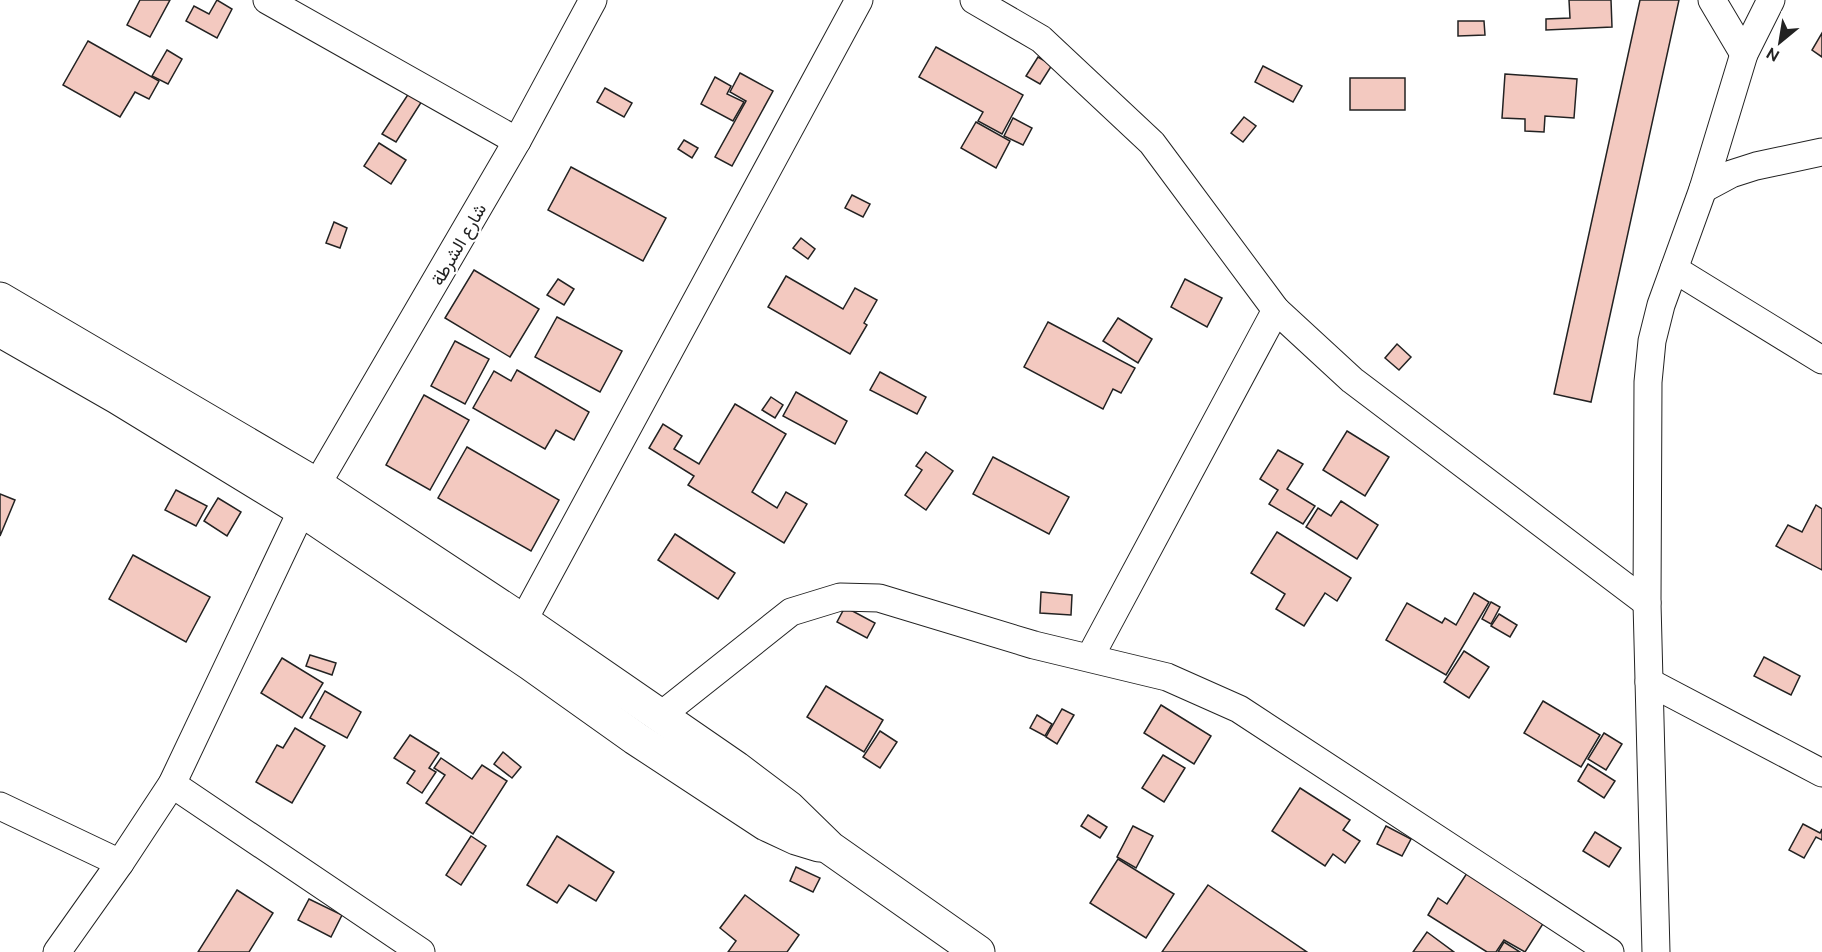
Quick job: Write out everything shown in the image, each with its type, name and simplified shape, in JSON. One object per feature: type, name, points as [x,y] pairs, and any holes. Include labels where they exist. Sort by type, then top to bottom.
[{"type":"main road","points":[[0,299],[310,497],[523,621],[762,787],[789,808],[830,848],[978,952]]},
{"type":"main road","points":[[0,330],[117,397],[310,497],[718,793],[766,824],[796,838],[830,848]]},
{"type":"street","points":[[267,0],[517,141]]},
{"type":"street","name":"شارع الشرطة","points":[[57,952],[172,784],[310,497],[517,141],[593,0]]},
{"type":"street","points":[[523,621],[859,0]]},
{"type":"street","points":[[974,0],[1041,39],[1152,142],[1276,310],[1352,380],[1647,603]]},
{"type":"street","points":[[1712,0],[1744,54]]},
{"type":"street","points":[[1656,952],[1647,603],[1648,382],[1652,341],[1661,305],[1703,189],[1744,54],[1771,0]]},
{"type":"street","points":[[1703,189],[1731,174],[1756,166],[1822,152]]},
{"type":"street","points":[[1674,269],[1822,360]]},
{"type":"street","points":[[1090,657],[1276,310]]},
{"type":"street","points":[[660,716],[791,612],[840,597],[879,598],[1034,645],[1167,676],[1239,709],[1610,952]]},
{"type":"street","points":[[1649,682],[1822,773]]},
{"type":"street","points":[[172,784],[421,952]]},
{"type":"street","points":[[0,806],[120,863]]},
{"type":"building","points":[[140,0],[170,0],[150,37],[127,25]]},
{"type":"building","points":[[217,0],[232,9],[217,38],[186,21],[194,6],[209,14]]},
{"type":"building","points":[[1569,0],[1611,0],[1612,27],[1546,30],[1546,19],[1570,18]]},
{"type":"building","points":[[1640,0],[1679,0],[1591,402],[1554,394]]},
{"type":"building","points":[[1458,21],[1484,21],[1485,35],[1458,36]]},
{"type":"building","points":[[1822,33],[1822,57],[1812,50]]},
{"type":"building","points":[[88,41],[159,81],[149,99],[135,92],[120,117],[63,85]]},
{"type":"building","points":[[936,47],[1023,95],[1002,134],[978,121],[983,112],[919,77]]},
{"type":"building","points":[[167,50],[182,59],[168,84],[152,76]]},
{"type":"building","points":[[1038,57],[1052,65],[1040,84],[1026,76]]},
{"type":"building","points":[[1263,66],[1302,86],[1293,102],[1255,82]]},
{"type":"building","points":[[740,73],[773,91],[732,166],[715,157],[746,101],[730,92]]},
{"type":"building","points":[[1505,74],[1577,79],[1574,118],[1545,116],[1544,132],[1525,131],[1525,119],[1502,118]]},
{"type":"building","points":[[715,77],[731,86],[727,94],[744,102],[733,121],[701,104]]},
{"type":"building","points":[[1350,78],[1405,78],[1405,110],[1350,110]]},
{"type":"building","points":[[605,88],[632,103],[624,117],[597,102]]},
{"type":"building","points":[[409,93],[422,101],[396,142],[382,134]]},
{"type":"building","points":[[1244,117],[1256,126],[1243,142],[1231,133]]},
{"type":"building","points":[[1013,118],[1032,128],[1023,145],[1004,136]]},
{"type":"building","points":[[976,122],[1010,141],[996,168],[961,148]]},
{"type":"building","points":[[684,140],[698,148],[692,158],[678,149]]},
{"type":"building","points":[[379,143],[406,160],[391,184],[364,166]]},
{"type":"building","points":[[571,167],[666,218],[643,261],[548,210]]},
{"type":"building","points":[[852,195],[870,204],[863,217],[845,208]]},
{"type":"building","points":[[334,222],[347,228],[340,248],[326,243]]},
{"type":"building","points":[[801,238],[815,249],[808,259],[793,248]]},
{"type":"building","points":[[474,270],[539,309],[510,357],[445,318]]},
{"type":"building","points":[[786,276],[843,309],[855,288],[877,300],[864,323],[867,325],[850,354],[768,307]]},
{"type":"building","points":[[558,279],[574,289],[564,305],[547,295]]},
{"type":"building","points":[[1185,279],[1222,298],[1207,327],[1171,307]]},
{"type":"building","points":[[557,317],[622,351],[600,392],[535,357]]},
{"type":"building","points":[[1118,318],[1152,339],[1138,363],[1103,341]]},
{"type":"building","points":[[1048,322],[1135,368],[1121,393],[1113,389],[1103,409],[1024,367]]},
{"type":"building","points":[[455,341],[489,359],[465,404],[431,386]]},
{"type":"building","points":[[1397,344],[1411,357],[1399,370],[1385,358]]},
{"type":"building","points":[[517,370],[589,412],[574,440],[556,430],[545,449],[473,408],[494,371],[511,381]]},
{"type":"building","points":[[880,372],[926,397],[917,414],[870,390]]},
{"type":"building","points":[[796,392],[847,421],[835,444],[783,416]]},
{"type":"building","points":[[424,395],[469,420],[430,490],[386,465]]},
{"type":"building","points":[[771,397],[783,405],[775,418],[762,410]]},
{"type":"building","points":[[735,404],[786,434],[752,492],[777,508],[786,492],[807,504],[784,543],[688,485],[694,476],[649,448],[663,424],[682,436],[674,449],[699,464]]},
{"type":"building","points":[[1347,431],[1389,457],[1365,496],[1323,470]]},
{"type":"building","points":[[467,447],[559,500],[531,551],[438,498]]},
{"type":"building","points":[[1278,450],[1303,464],[1287,489],[1315,506],[1303,524],[1269,504],[1278,490],[1260,479]]},
{"type":"building","points":[[926,452],[953,471],[926,510],[905,495],[922,470],[916,466]]},
{"type":"building","points":[[993,457],[1069,497],[1049,534],[973,494]]},
{"type":"building","points":[[176,490],[207,506],[196,526],[165,510]]},
{"type":"building","points":[[0,494],[15,500],[0,536]]},
{"type":"building","points":[[218,498],[241,512],[227,536],[204,521]]},
{"type":"building","points":[[1341,501],[1378,525],[1357,559],[1306,527],[1318,508],[1331,516]]},
{"type":"building","points":[[1816,505],[1822,509],[1822,570],[1776,546],[1788,525],[1802,532]]},
{"type":"building","points":[[1277,532],[1351,578],[1337,601],[1325,593],[1304,626],[1276,609],[1285,594],[1251,573]]},
{"type":"building","points":[[675,534],[735,573],[718,599],[658,560]]},
{"type":"building","points":[[133,555],[210,597],[186,642],[109,599]]},
{"type":"building","points":[[1041,592],[1072,595],[1071,615],[1040,613]]},
{"type":"building","points":[[1474,593],[1489,602],[1446,675],[1386,640],[1407,603],[1442,623],[1445,618],[1456,625]]},
{"type":"building","points":[[1491,602],[1500,607],[1491,624],[1482,619]]},
{"type":"building","points":[[845,607],[875,623],[867,638],[837,622]]},
{"type":"building","points":[[1499,614],[1517,625],[1510,637],[1491,626]]},
{"type":"building","points":[[1464,651],[1489,667],[1469,698],[1444,682]]},
{"type":"building","points":[[310,655],[336,663],[332,675],[306,666]]},
{"type":"building","points":[[1764,657],[1800,676],[1791,695],[1754,676]]},
{"type":"building","points":[[282,658],[323,683],[302,718],[261,693]]},
{"type":"building","points":[[826,686],[883,720],[864,752],[807,717]]},
{"type":"building","points":[[325,691],[361,712],[347,738],[310,718]]},
{"type":"building","points":[[1543,701],[1600,735],[1581,767],[1524,733]]},
{"type":"building","points":[[1161,705],[1211,736],[1194,764],[1144,733]]},
{"type":"building","points":[[1062,709],[1074,715],[1057,744],[1046,737]]},
{"type":"building","points":[[1037,715],[1052,724],[1045,736],[1030,728]]},
{"type":"building","points":[[295,728],[325,746],[292,803],[256,782],[277,745],[283,748]]},
{"type":"building","points":[[880,731],[897,742],[880,768],[863,757]]},
{"type":"building","points":[[1604,733],[1622,744],[1606,770],[1588,759]]},
{"type":"building","points":[[410,735],[439,753],[429,768],[436,772],[422,793],[407,783],[415,771],[394,758]]},
{"type":"building","points":[[503,752],[521,767],[512,778],[494,764]]},
{"type":"building","points":[[1163,755],[1185,768],[1164,802],[1142,788]]},
{"type":"building","points":[[441,758],[472,779],[482,765],[507,781],[473,834],[426,803],[445,775],[434,768]]},
{"type":"building","points":[[1588,764],[1615,781],[1604,798],[1578,781]]},
{"type":"building","points":[[1300,788],[1350,820],[1343,830],[1360,841],[1345,863],[1333,854],[1325,866],[1272,831]]},
{"type":"building","points":[[1088,815],[1107,827],[1100,838],[1081,826]]},
{"type":"building","points":[[1803,824],[1820,833],[1822,829],[1822,840],[1816,837],[1804,858],[1789,850]]},
{"type":"building","points":[[1133,826],[1153,836],[1136,868],[1117,857]]},
{"type":"building","points":[[1386,826],[1411,839],[1402,856],[1377,844]]},
{"type":"building","points":[[1595,832],[1621,848],[1609,867],[1583,851]]},
{"type":"building","points":[[471,836],[486,846],[461,885],[446,875]]},
{"type":"building","points":[[557,836],[614,872],[596,901],[569,885],[557,903],[527,885]]},
{"type":"building","points":[[1118,859],[1174,894],[1146,938],[1090,903]]},
{"type":"building","points":[[796,867],[820,878],[813,892],[790,881]]},
{"type":"building","points":[[1469,870],[1546,919],[1525,952],[1504,940],[1496,952],[1487,952],[1428,915],[1438,898],[1447,904]]},
{"type":"building","points":[[1208,885],[1307,952],[1162,952]]},
{"type":"building","points":[[237,890],[273,913],[249,952],[198,952]]},
{"type":"building","points":[[745,895],[799,935],[787,952],[728,952],[736,941],[720,928]]},
{"type":"building","points":[[309,899],[342,915],[331,937],[298,920]]},
{"type":"building","points":[[1427,932],[1454,952],[1413,952]]},
{"type":"building","points":[[1504,942],[1520,952],[1498,952]]}]
